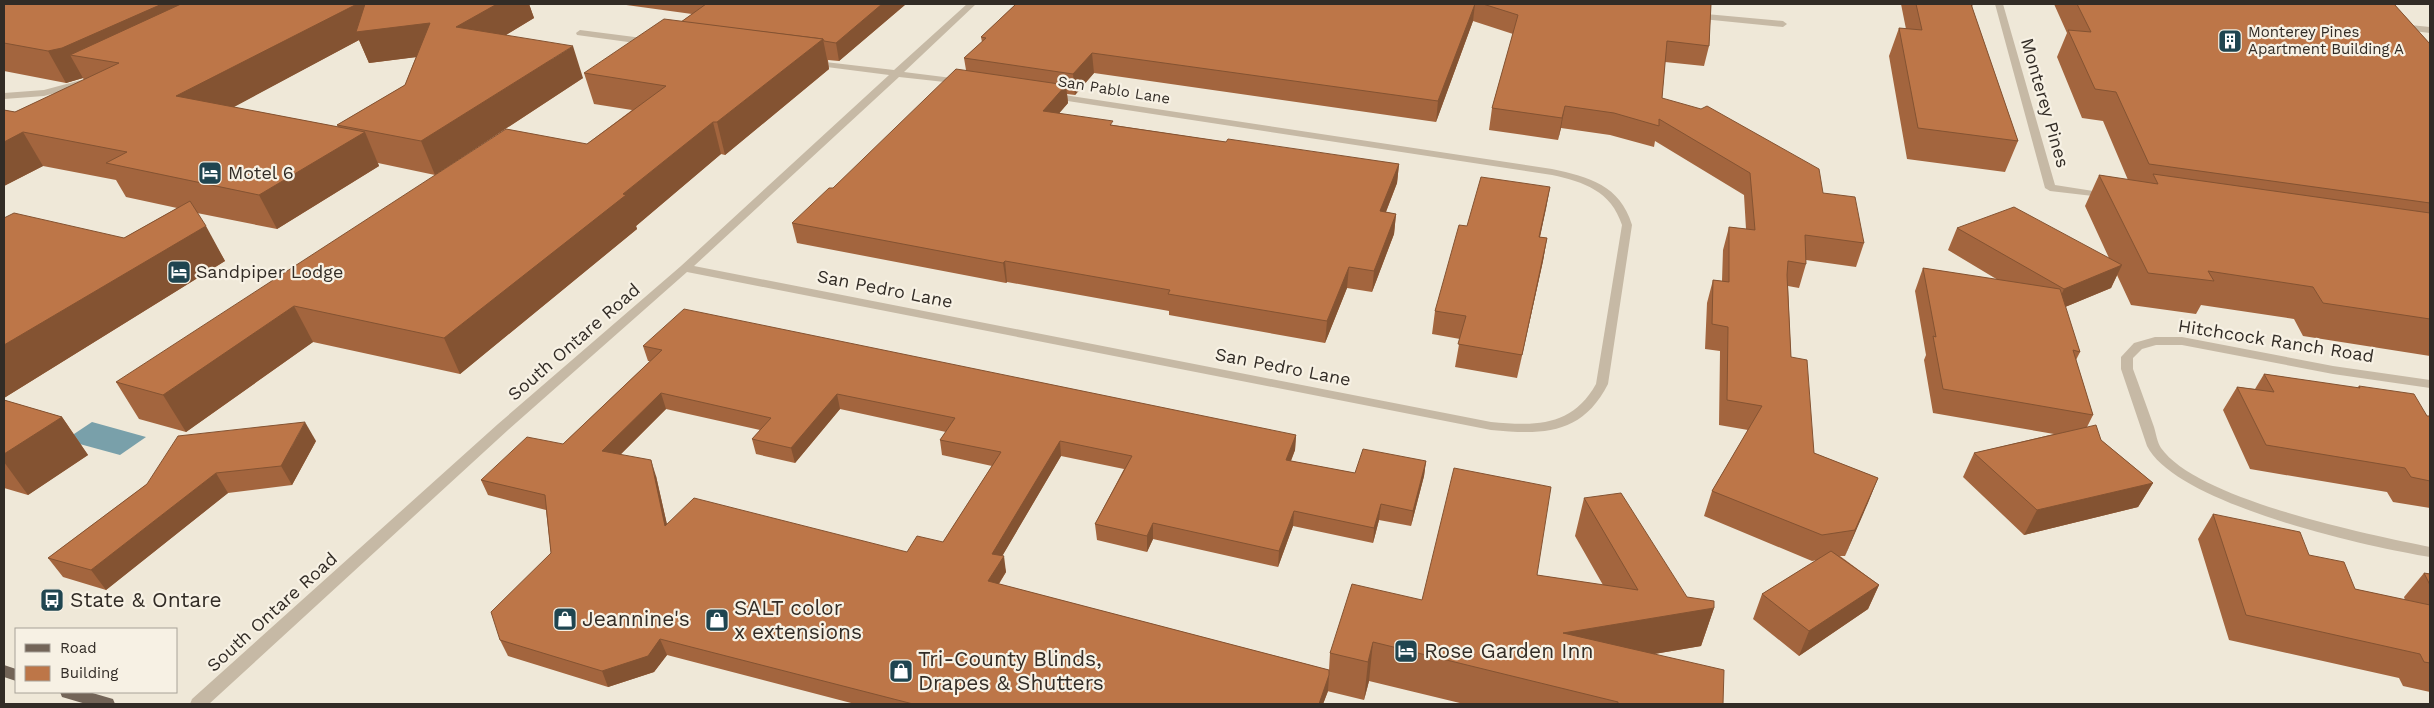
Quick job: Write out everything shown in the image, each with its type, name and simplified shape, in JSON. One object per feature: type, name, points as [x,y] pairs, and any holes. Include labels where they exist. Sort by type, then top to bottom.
[{"type":"main road","points":[[71,693],[107,704]]},
{"type":"street","name":"South Ontare Road","points":[[198,704],[503,427],[685,268],[972,4]]},
{"type":"street","name":"Monterey Pines","points":[[1999,4],[2050,188],[2117,198]]},
{"type":"street","points":[[1683,15],[1783,24]]},
{"type":"street","points":[[2390,25],[2429,31]]},
{"type":"street","points":[[580,33],[660,43]]},
{"type":"street","points":[[798,60],[966,83]]},
{"type":"street","points":[[4,96],[44,93],[92,79]]},
{"type":"street","name":"San Pablo Lane","points":[[1044,95],[1552,172]]},
{"type":"street","name":"San Pedro Lane","points":[[685,268],[1491,426],[1518,429],[1543,427],[1566,421],[1585,412],[1596,398],[1602,384],[1627,225],[1625,213],[1618,202],[1606,192],[1590,183],[1552,172]]},
{"type":"street","name":"Hitchcock Ranch Road","points":[[2430,384],[2333,370],[2182,341],[2156,341],[2138,346],[2127,357],[2127,369],[2156,451],[2175,471],[2203,487],[2277,514],[2387,544],[2430,552]]},
{"type":"water","points":[[92,422],[146,437],[120,455],[65,440]]},
{"type":"building","points":[[4,4],[162,4],[62,48],[48,51],[4,43]]},
{"type":"building","points":[[181,4],[357,4],[176,96],[365,132],[259,195],[106,163],[127,152],[23,132],[4,142],[4,110],[15,112],[119,63],[70,55]]},
{"type":"building","points":[[365,4],[497,4],[456,27],[573,46],[421,141],[337,125],[405,85],[430,23],[356,32]]},
{"type":"building","points":[[706,4],[882,4],[836,43],[824,41],[823,39],[681,22]]},
{"type":"building","points":[[1016,4],[1475,4],[1438,101],[1092,53],[1073,74],[964,58],[986,38],[981,37]]},
{"type":"building","points":[[1483,4],[1711,4],[1709,46],[1667,41],[1662,98],[1701,109],[1707,106],[1819,169],[1823,193],[1855,197],[1864,243],[1805,235],[1806,264],[1788,261],[1787,275],[1791,357],[1807,360],[1814,453],[1878,478],[1855,530],[1822,535],[1712,491],[1762,406],[1727,400],[1728,327],[1712,324],[1713,280],[1729,282],[1729,227],[1755,230],[1750,173],[1659,119],[1659,126],[1614,113],[1565,106],[1562,118],[1492,108],[1518,15]]},
{"type":"building","points":[[1916,4],[1971,4],[2018,141],[1918,128],[1899,28],[1922,30]]},
{"type":"building","points":[[2077,4],[2394,4],[2430,44],[2430,203],[2149,164],[2116,92],[2095,89],[2068,30],[2091,32]]},
{"type":"building","points":[[664,19],[823,39],[717,122],[713,122],[623,194],[626,195],[444,338],[294,306],[163,395],[116,382],[506,129],[587,144],[666,86],[584,73]]},
{"type":"building","points":[[956,69],[1066,85],[1043,111],[1113,121],[1110,125],[1226,142],[1228,139],[1399,164],[1380,211],[1396,214],[1374,271],[1349,267],[1327,321],[1168,294],[1170,290],[1005,261],[1003,263],[792,223],[829,188],[833,188]]},
{"type":"building","points":[[2153,174],[2430,213],[2430,319],[2323,303],[2313,287],[2208,271],[2214,281],[2148,273],[2099,175],[2158,184]]},
{"type":"building","points":[[1481,177],[1550,187],[1539,237],[1547,238],[1522,355],[1458,344],[1466,316],[1435,311],[1459,225],[1467,226]]},
{"type":"building","points":[[190,201],[206,226],[4,345],[4,218],[14,213],[124,238]]},
{"type":"building","points":[[2014,207],[2122,265],[2064,289],[1957,228]]},
{"type":"building","points":[[1923,268],[2060,289],[2080,352],[2073,350],[2093,415],[1943,389],[1933,336],[1936,337]]},
{"type":"building","points":[[684,309],[1296,435],[1286,460],[1355,473],[1363,449],[1426,461],[1413,511],[1381,504],[1374,528],[1294,511],[1279,551],[1153,523],[1147,536],[1095,524],[1132,456],[1060,441],[992,554],[1004,556],[988,581],[1329,670],[1319,704],[913,704],[660,639],[648,656],[602,671],[500,640],[491,612],[551,553],[545,495],[481,480],[527,437],[563,444],[662,350],[643,346]],"holes":[[[661,393],[771,418],[752,439],[791,448],[837,394],[955,418],[940,440],[1001,452],[943,542],[917,536],[907,552],[694,498],[665,526],[651,460],[602,451]]]},
{"type":"building","points":[[2264,374],[2414,394],[2427,416],[2430,416],[2430,481],[2411,477],[2405,468],[2266,445],[2237,387],[2274,392]]},
{"type":"building","points":[[4,400],[62,417],[4,454]]},
{"type":"building","points":[[305,422],[281,466],[216,473],[91,570],[48,558],[147,484],[178,436]]},
{"type":"building","points":[[2096,425],[2101,440],[2153,483],[2037,510],[1974,453]]},
{"type":"building","points":[[1454,468],[1551,487],[1537,575],[1638,590],[1584,498],[1621,493],[1687,597],[1714,601],[1714,608],[1563,633],[1724,670],[1723,704],[1618,704],[1618,702],[1373,642],[1368,662],[1330,653],[1352,584],[1422,600]]},
{"type":"building","points":[[2213,514],[2300,532],[2309,555],[2344,562],[2355,589],[2430,605],[2430,663],[2424,662],[2420,654],[2246,615]]},
{"type":"building","points":[[1831,551],[1879,585],[1809,631],[1762,594]]},
{"type":"building","points":[[2424,573],[2430,574],[2430,585]]},
{"type":"place","name":"Monterey Pines Apartment Building A","points":[[2230,41]]},
{"type":"place","name":"Motel 6","points":[[210,173]]},
{"type":"place","name":"Sandpiper Lodge","points":[[179,272]]},
{"type":"place","name":"State & Ontare","points":[[52,600]]},
{"type":"place","name":"Jeannine's","points":[[565,619]]},
{"type":"place","name":"SALT color x extensions","points":[[717,620]]},
{"type":"place","name":"Rose Garden Inn","points":[[1406,651]]},
{"type":"place","name":"Tri-County Blinds, Drapes & Shutters","points":[[901,671]]}]
